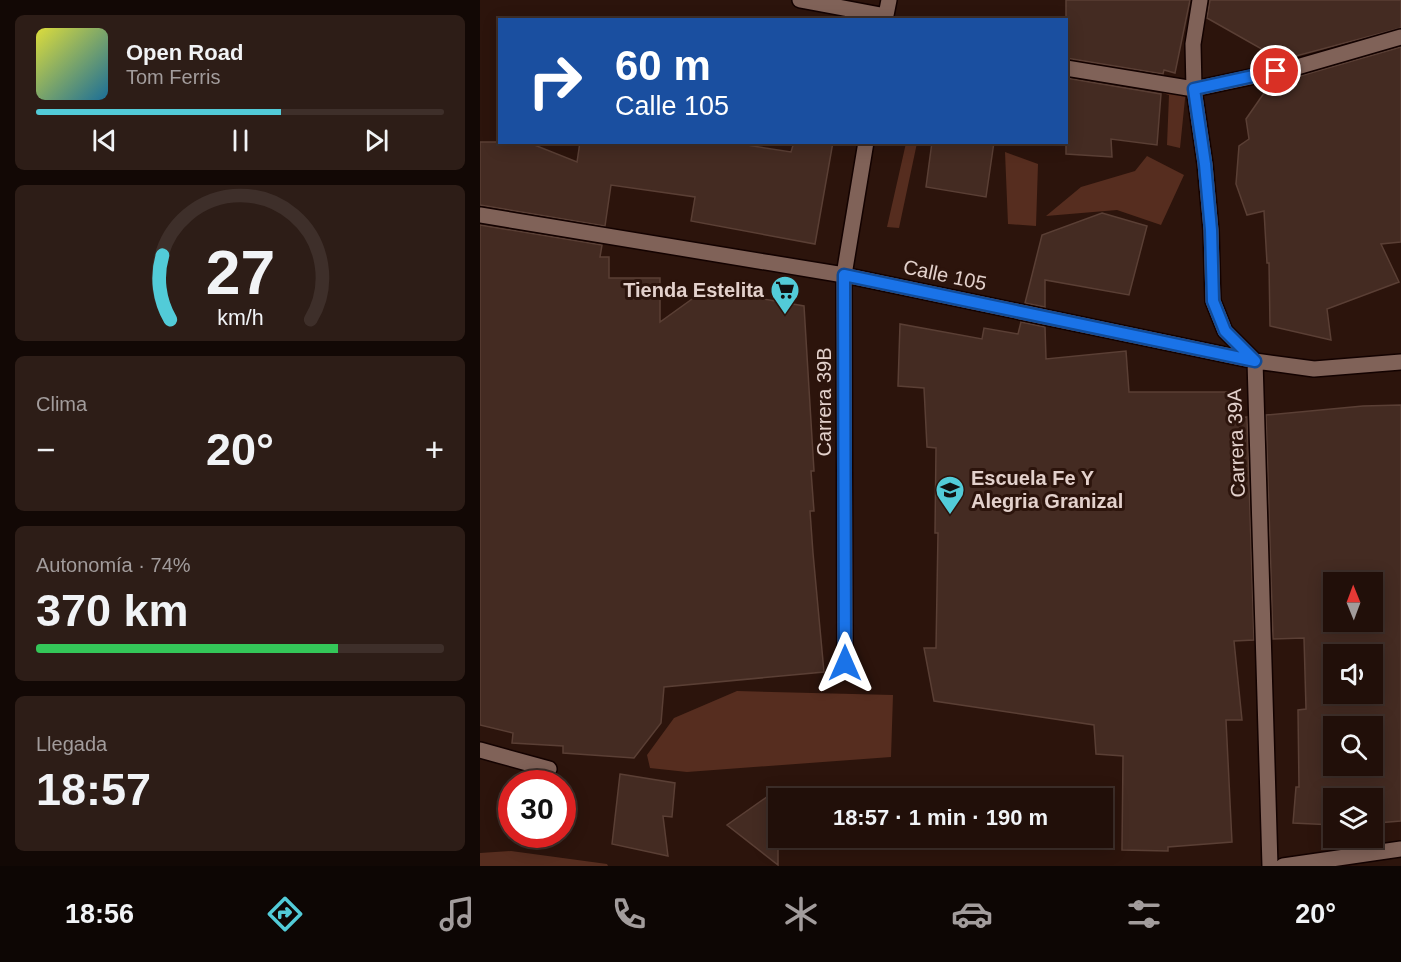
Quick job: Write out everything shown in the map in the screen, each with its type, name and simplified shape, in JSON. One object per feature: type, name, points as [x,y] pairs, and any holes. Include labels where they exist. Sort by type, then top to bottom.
[{"type":"street","points":[[800,0],[887,12]]},
{"type":"street","name":"Carrera 39A","points":[[1200,0],[1193,44],[1194,89],[1205,164],[1211,230],[1213,301],[1225,331],[1255,361],[1270,866]]},
{"type":"street","points":[[1068,68],[1194,89],[1297,67],[1401,37]]},
{"type":"street","name":"Carrera 39B","points":[[845,663],[844,275],[866,144]]},
{"type":"street","name":"Calle 105","points":[[480,215],[844,275],[1255,361],[1314,369],[1401,362]]},
{"type":"street","points":[[480,750],[549,769]]},
{"type":"street","points":[[1283,866],[1401,849]]},
{"type":"shaded area","points":[[1068,49],[1095,56],[1186,89],[1180,148],[1167,145],[1169,95],[1068,66]]},
{"type":"shaded area","points":[[906,144],[917,144],[899,228],[887,227]]},
{"type":"shaded area","points":[[1005,152],[1038,164],[1036,226],[1008,224]]},
{"type":"shaded area","points":[[1147,156],[1184,175],[1161,225],[1117,210],[1046,216],[1081,187],[1135,171]]},
{"type":"shaded area","points":[[737,691],[893,695],[891,757],[687,772],[650,768],[647,755],[674,718]]},
{"type":"shaded area","points":[[511,851],[607,864],[608,866],[480,866],[480,853]]},
{"type":"building","points":[[1066,0],[1190,0],[1175,73],[1164,70],[1163,74],[1068,58],[1068,18],[1066,18]]},
{"type":"building","points":[[1210,0],[1401,0],[1401,28],[1281,60],[1207,18]]},
{"type":"building","points":[[1401,47],[1401,242],[1381,244],[1399,282],[1327,309],[1331,340],[1270,326],[1269,263],[1267,263],[1264,211],[1247,215],[1236,184],[1239,146],[1249,139],[1246,119],[1271,83]]},
{"type":"building","points":[[1068,78],[1161,94],[1157,145],[1111,139],[1112,157],[1066,154]]},
{"type":"building","points":[[480,142],[532,144],[577,162],[580,144],[741,144],[791,152],[793,144],[833,144],[815,244],[691,221],[695,197],[611,185],[605,226],[480,205]]},
{"type":"building","points":[[932,144],[994,144],[986,197],[926,187]]},
{"type":"building","points":[[1102,213],[1147,226],[1129,295],[1045,280],[1045,307],[1025,303],[1042,235]]},
{"type":"building","points":[[480,225],[602,245],[600,257],[609,257],[609,278],[660,278],[660,322],[706,289],[804,306],[814,471],[811,471],[814,511],[810,511],[824,672],[664,687],[661,723],[634,758],[563,753],[563,746],[512,743],[513,733],[480,725]]},
{"type":"building","points":[[1021,322],[1045,327],[1046,359],[1126,351],[1129,392],[1239,392],[1241,418],[1247,417],[1254,640],[1234,641],[1242,720],[1226,720],[1232,842],[1168,847],[1168,851],[1122,850],[1123,756],[1096,754],[1094,725],[934,701],[924,648],[936,648],[938,533],[935,533],[936,448],[927,447],[924,388],[898,386],[900,324],[982,339],[984,328],[1018,334]]},
{"type":"building","points":[[1401,405],[1401,821],[1383,822],[1383,788],[1323,788],[1323,824],[1293,823],[1296,787],[1299,787],[1298,710],[1306,709],[1304,638],[1273,639],[1266,415],[1363,406]]},
{"type":"building","points":[[620,774],[675,783],[672,817],[663,816],[668,856],[612,844]]},
{"type":"building","points":[[768,796],[768,848],[778,848],[778,865],[727,825]]},
{"type":"place","name":"Tienda Estelita","points":[[785,316]]},
{"type":"place","name":"Escuela Fe Y Alegria Granizal","points":[[950,516]]},
{"type":"route","points":[[845,663],[844,275],[1255,361],[1225,331],[1213,301],[1211,230],[1203,141],[1194,89],[1276,71]]}]
